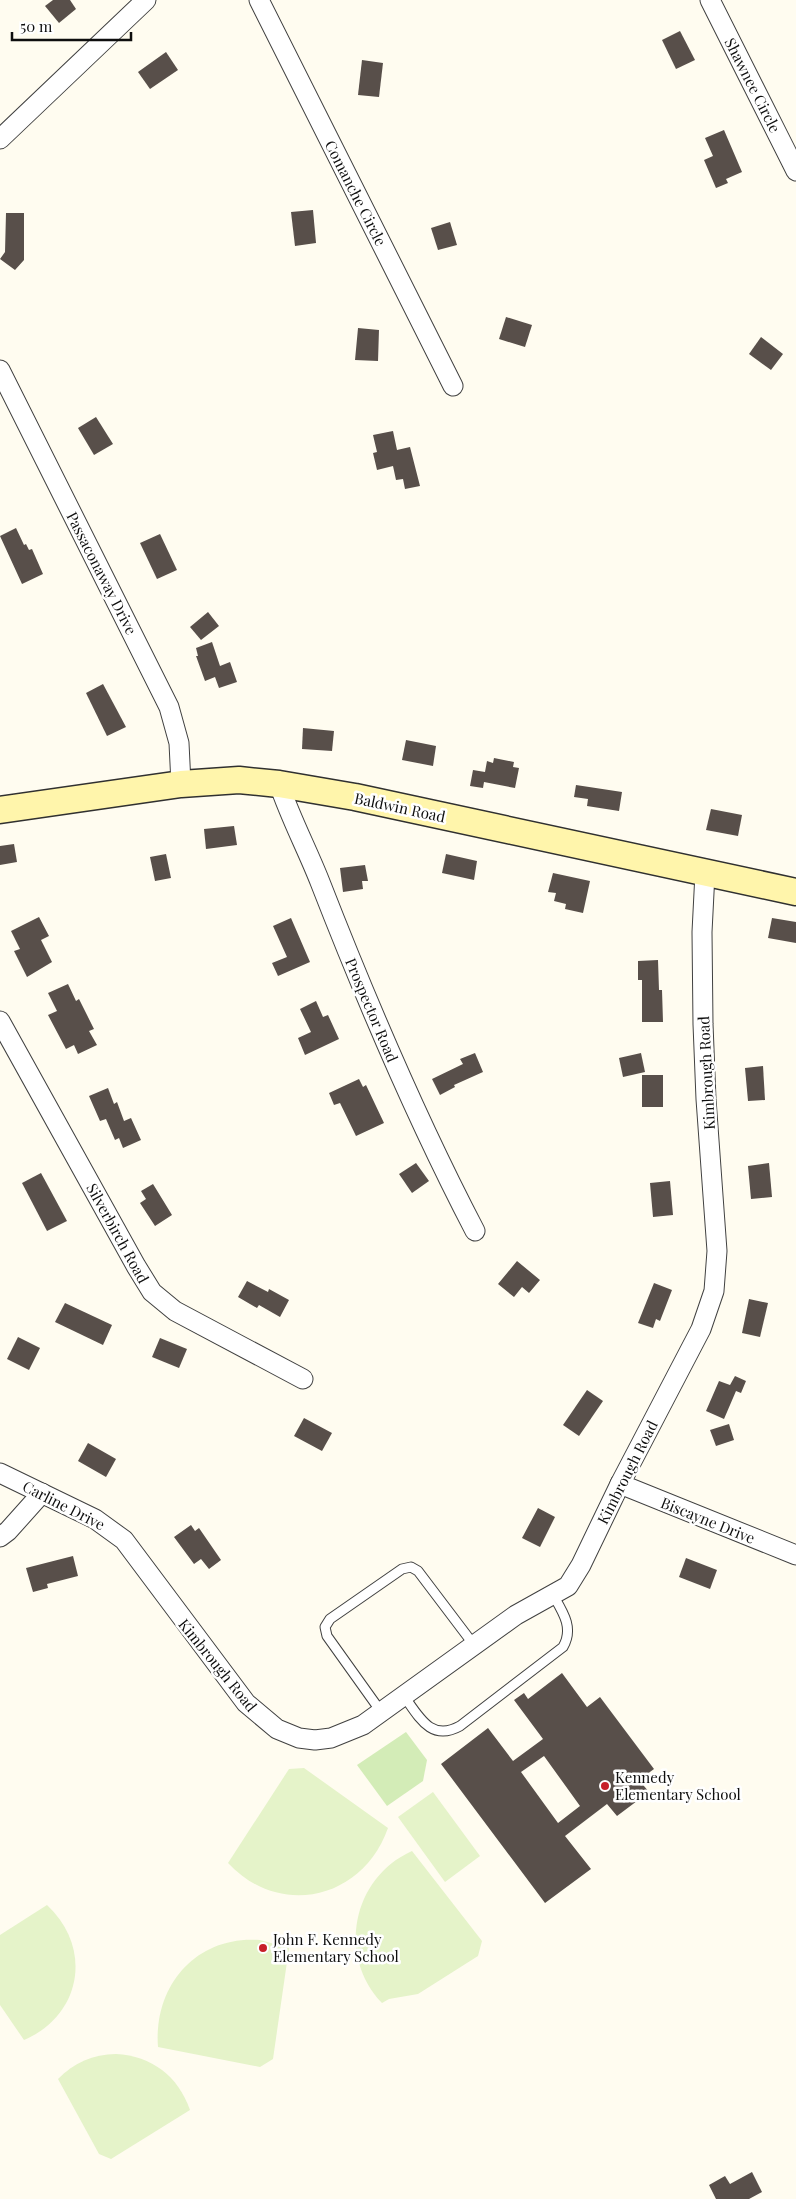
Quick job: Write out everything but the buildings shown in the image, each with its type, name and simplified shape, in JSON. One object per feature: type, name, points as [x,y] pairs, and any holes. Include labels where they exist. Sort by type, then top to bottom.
[{"type":"street","points":[[0,139],[146,0]]},
{"type":"street","name":"Comanche Circle","points":[[259,0],[453,386]]},
{"type":"street","name":"Shawnee Circle","points":[[710,0],[796,171]]},
{"type":"street","name":"Passaconaway Drive","points":[[0,370],[169,707],[179,743],[181,784]]},
{"type":"street","name":"Baldwin Road","points":[[0,810],[181,784],[239,780],[279,784],[402,807],[796,892]]},
{"type":"street","name":"Prospector Road","points":[[279,784],[420,1124],[475,1232]]},
{"type":"street","name":"Kimbrough Road","points":[[178,1614],[246,1703],[263,1719],[284,1732],[307,1739],[331,1738],[347,1733],[382,1713],[516,1615],[568,1586],[573,1580],[620,1484],[701,1329],[710,1306],[717,1275],[704,1060],[702,932],[705,873]]},
{"type":"street","name":"Silverbirch Road","points":[[0,1021],[152,1292],[174,1311],[303,1379]]},
{"type":"street","name":"Carline Drive","points":[[0,1473],[95,1519],[124,1540],[140,1559],[178,1614]]},
{"type":"street","name":"Biscayne Drive","points":[[620,1484],[796,1555]]},
{"type":"street","points":[[0,1537],[8,1531],[42,1494]]},
{"type":"lane","points":[[382,1713],[327,1636],[325,1627],[330,1619],[402,1569],[411,1567],[418,1572],[474,1645]]},
{"type":"lane","points":[[404,1696],[420,1719],[432,1729],[446,1731],[460,1726],[563,1647],[569,1631],[563,1613],[553,1595]]},
{"type":"green space","points":[[406,1732],[427,1760],[423,1781],[387,1806],[357,1765]]},
{"type":"green space","points":[[304,1768],[388,1828],[376,1852],[360,1871],[340,1885],[318,1893],[295,1895],[271,1891],[249,1880],[228,1863],[289,1769]]},
{"type":"green space","points":[[433,1792],[480,1856],[445,1882],[398,1817]]},
{"type":"green space","points":[[412,1851],[482,1941],[478,1956],[418,1994],[389,1999],[382,2003],[368,1984],[359,1963],[356,1941],[358,1920],[364,1899],[376,1880],[392,1863]]},
{"type":"green space","points":[[47,1905],[62,1922],[71,1941],[75,1960],[74,1979],[69,1998],[59,2014],[44,2029],[24,2040],[0,2005],[0,1935]]},
{"type":"green space","points":[[260,1940],[289,1948],[273,2059],[260,2067],[158,2047],[158,2024],[163,2003],[171,1985],[184,1968],[199,1955],[217,1946],[237,1941]]},
{"type":"green space","points":[[116,2054],[141,2059],[162,2070],[178,2087],[190,2110],[111,2159],[99,2154],[58,2079],[84,2060]]},
{"type":"place","name":"Kennedy Elementary School","points":[[605,1786]]},
{"type":"place","name":"John F. Kennedy Elementary School","points":[[263,1948]]}]
